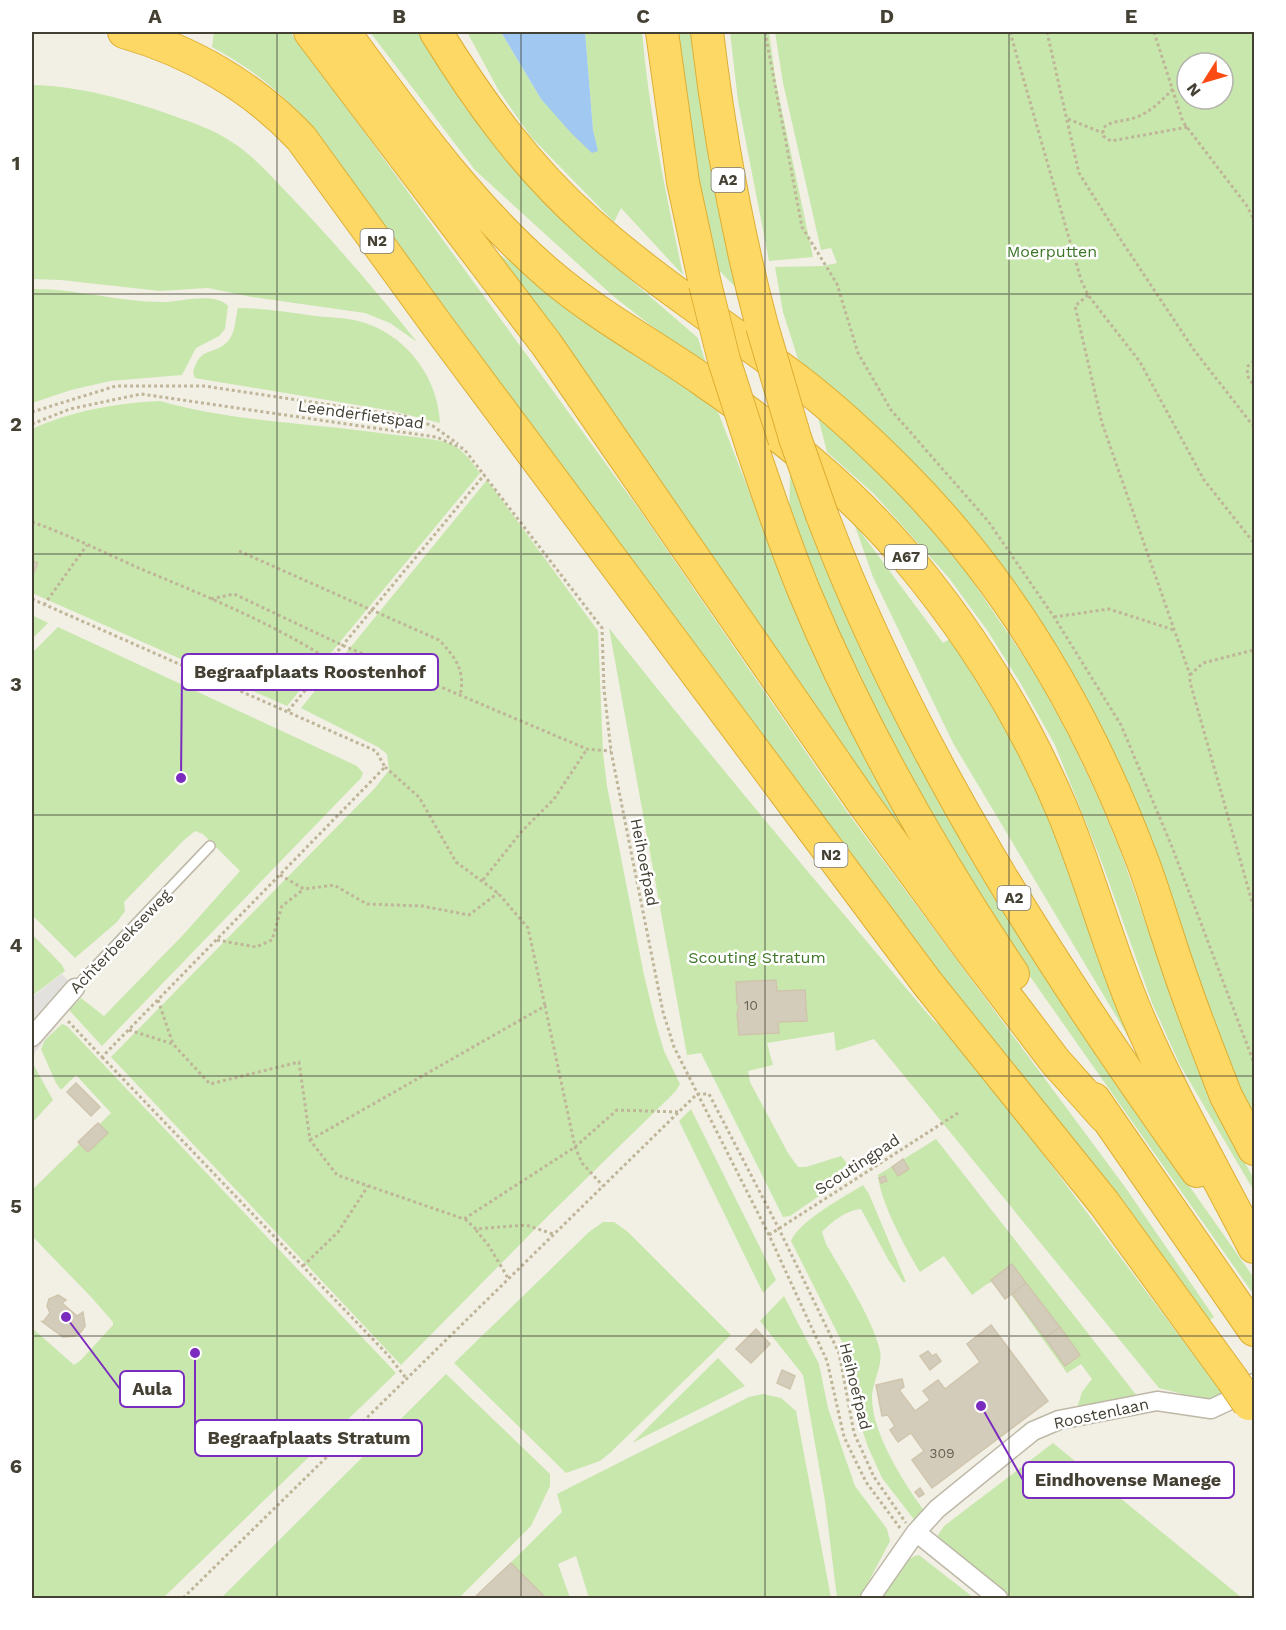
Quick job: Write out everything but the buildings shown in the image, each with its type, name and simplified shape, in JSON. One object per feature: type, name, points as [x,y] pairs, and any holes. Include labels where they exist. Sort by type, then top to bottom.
[{"type":"highway","name":"N2","points":[[127,32],[174,50],[225,75],[260,100],[312,151],[437,325],[921,975],[1104,1203],[1248,1394]]},
{"type":"highway","points":[[311,32],[547,345],[861,800],[970,949],[1055,1061],[1105,1117]]},
{"type":"highway","name":"A67","points":[[344,32],[426,144],[469,195],[509,236],[550,275],[596,310],[703,380],[768,428],[871,519],[903,553],[969,639],[1034,747],[1063,812],[1112,950],[1149,1041],[1254,1247]]},
{"type":"highway","points":[[436,32],[475,93],[503,131],[525,159],[564,200],[600,233],[656,278],[802,384],[840,415],[874,446],[924,498],[997,587],[1039,649],[1100,759],[1141,855],[1210,1056],[1226,1096],[1254,1149]]},
{"type":"highway","name":"A2","points":[[662,32],[683,182],[724,360],[753,450],[804,591],[844,679],[891,774],[976,917],[1105,1117],[1254,1330]]},
{"type":"highway","name":"A2","points":[[707,32],[727,176],[743,254],[795,438],[843,570],[931,755],[974,833],[1076,996],[1254,1253]]},
{"type":"street","name":"Achterbeekseweg","points":[[32,1037],[75,988]]},
{"type":"street","name":"Roostenlaan","points":[[870,1599],[880,1581],[916,1532],[937,1509],[1013,1446],[1042,1428],[1059,1420],[1157,1401],[1211,1409],[1248,1394]]},
{"type":"street","points":[[916,1532],[998,1599]]},
{"type":"lane","name":"Achterbeekseweg","points":[[75,988],[210,846]]},
{"type":"path","points":[[1010,32],[1081,280],[1088,295],[1140,362],[1204,480],[1254,543]]},
{"type":"path","points":[[1047,32],[1079,172],[1194,350],[1254,427]]},
{"type":"path","points":[[1154,32],[1184,122],[1247,206],[1254,220]]},
{"type":"path","points":[[1173,89],[1152,109],[1131,119],[1109,123],[1103,128],[1103,136],[1111,141],[1188,127]]},
{"type":"path","points":[[1067,118],[1103,133]]},
{"type":"path","points":[[1088,295],[1075,306],[1102,423],[1191,675],[1190,682],[1254,909]]},
{"type":"path","points":[[1254,361],[1248,366],[1247,375],[1254,386]]},
{"type":"path","points":[[32,412],[116,386],[204,386],[405,416],[433,426],[465,448]]},
{"type":"path","name":"Leenderfietspad","points":[[32,424],[70,409],[141,394],[436,436],[465,448],[602,628]]},
{"type":"path","points":[[288,711],[485,474]]},
{"type":"path","points":[[32,522],[62,532],[211,598],[304,643],[331,661]]},
{"type":"path","points":[[44,605],[87,545]]},
{"type":"path","points":[[239,551],[439,640],[455,655],[463,684],[460,695]]},
{"type":"path","points":[[211,598],[234,594],[344,646],[587,749],[611,751]]},
{"type":"path","points":[[32,599],[376,751],[385,767],[419,796],[456,862],[498,893],[528,928],[575,1147],[582,1163],[603,1186]]},
{"type":"path","points":[[1054,617],[1109,609],[1174,630]]},
{"type":"path","name":"Heihoefpad","points":[[602,628],[604,689],[611,751],[663,1011],[674,1047],[769,1235],[827,1361],[844,1437],[866,1482],[899,1528],[916,1532]]},
{"type":"path","points":[[1191,675],[1203,663],[1254,650]]},
{"type":"path","points":[[483,880],[522,831],[554,799],[587,749]]},
{"type":"path","points":[[102,1057],[385,767]]},
{"type":"path","points":[[279,875],[304,889]]},
{"type":"path","points":[[216,940],[256,947],[272,940],[282,906],[304,889],[334,885],[367,904],[422,906],[469,915],[498,893]]},
{"type":"path","points":[[158,999],[173,1044],[210,1084],[299,1062],[310,1140],[337,1175],[464,1219],[476,1229],[489,1246],[508,1278]]},
{"type":"path","points":[[310,1140],[546,1006]]},
{"type":"path","points":[[56,1009],[388,1354],[406,1378]]},
{"type":"path","points":[[129,1030],[173,1044]]},
{"type":"path","name":"Heihoefpad","points":[[697,1095],[709,1094],[779,1229],[839,1353],[854,1433],[874,1477],[906,1523],[916,1532]]},
{"type":"path","points":[[183,1599],[697,1095]]},
{"type":"path","points":[[464,1219],[575,1147],[617,1110],[679,1112]]},
{"type":"path","name":"Scoutingpad","points":[[769,1235],[958,1113]]},
{"type":"path","points":[[303,1266],[338,1232],[368,1186]]},
{"type":"path","points":[[476,1229],[526,1225],[554,1234]]},
{"type":"green space","points":[[214,32],[290,32],[641,512],[845,809],[1125,1187],[1214,1317],[1204,1325],[530,423],[315,131],[268,84],[212,47]]},
{"type":"green space","points":[[370,32],[419,32],[464,106],[527,184],[579,235],[698,338],[708,370],[613,296],[475,170]]},
{"type":"green space","points":[[467,32],[501,32],[541,99],[597,151],[593,130],[585,32],[642,32],[664,184],[683,275],[621,208],[614,222],[531,137],[499,91]]},
{"type":"green space","points":[[676,32],[697,32],[740,292],[715,266],[698,184]]},
{"type":"green space","points":[[730,32],[769,32],[776,83],[813,257],[769,261],[738,101]]},
{"type":"green space","name":"Moerputten","points":[[775,32],[1254,32],[1254,1120],[1240,1092],[1132,803],[883,436],[798,359],[783,312],[775,267],[823,266],[837,263],[831,248],[821,250],[783,83]]},
{"type":"green space","points":[[32,85],[68,88],[122,99],[196,124],[232,142],[264,168],[308,215],[356,268],[417,342],[390,323],[365,313],[252,297],[208,288],[160,291],[32,279]]},
{"type":"green space","points":[[498,254],[563,296],[645,361],[692,391],[718,412],[790,596],[833,692],[879,784],[933,880],[535,304]]},
{"type":"green space","points":[[32,289],[149,302],[198,298],[216,299],[228,306],[225,329],[219,336],[196,348],[182,375],[110,381],[71,390],[32,403]]},
{"type":"green space","points":[[238,308],[346,319],[368,324],[383,331],[408,350],[419,363],[434,391],[440,423],[393,411],[195,378],[193,373],[200,358],[229,340]]},
{"type":"green space","points":[[160,401],[244,418],[437,440],[451,444],[460,450],[480,473],[287,706],[32,593],[32,429],[62,417],[95,409]]},
{"type":"green space","points":[[818,417],[885,477],[922,517],[962,566],[1035,673],[1099,799],[1120,850],[1192,1055],[1222,1121],[1254,1179],[1254,1191],[1180,1065],[1152,1003],[1102,863],[1055,745],[1021,684],[987,630],[949,578],[874,494],[827,452]]},
{"type":"green space","points":[[790,473],[837,584],[1171,1160],[1254,1278],[1254,1295],[998,931],[901,771],[789,525]]},
{"type":"green space","points":[[487,480],[598,631],[603,753],[607,786],[655,1020],[664,1051],[680,1084],[675,1092],[401,1365],[111,1057],[375,788],[389,770],[387,754],[378,747],[301,708]]},
{"type":"green space","points":[[854,523],[943,643],[953,637],[1026,752],[1156,1083],[953,743],[873,577]]},
{"type":"green space","points":[[32,615],[48,623],[32,639]]},
{"type":"green space","points":[[58,627],[357,766],[363,773],[361,778],[102,1046],[69,1010],[81,998],[104,1016],[183,935],[240,871],[203,834],[195,831],[124,902],[125,911],[117,922],[75,958],[32,915],[32,653]]},
{"type":"green space","name":"Scouting Stratum","points":[[609,628],[933,1020],[959,1042],[1226,1398],[1207,1400],[1159,1388],[874,1039],[836,1051],[834,1032],[767,1043],[773,1065],[748,1071],[750,1082],[788,1153],[798,1167],[806,1167],[841,1156],[854,1172],[790,1216],[783,1217],[701,1053],[687,1055]]},
{"type":"green space","points":[[32,934],[65,971],[32,996]]},
{"type":"green space","points":[[62,1024],[67,1026],[396,1373],[163,1598],[32,1598],[32,1328],[74,1365],[113,1325],[113,1322],[92,1298],[32,1236],[32,1190],[111,1113],[76,1075],[61,1090],[56,1083],[41,1049],[45,1040]]},
{"type":"green space","points":[[32,1062],[53,1100],[32,1123]]},
{"type":"green space","points":[[691,1109],[776,1280],[763,1293],[679,1121]]},
{"type":"green space","points":[[936,1139],[1137,1396],[1077,1408],[1082,1392],[1092,1379],[1081,1364],[1067,1373],[1000,1279],[987,1284],[972,1295],[944,1256],[920,1272],[888,1211],[878,1175]]},
{"type":"green space","points":[[863,1185],[869,1194],[906,1282],[903,1282],[889,1261],[861,1209],[840,1217],[822,1232],[826,1244],[857,1297],[877,1339],[881,1356],[872,1396],[873,1411],[891,1458],[927,1515],[916,1522],[882,1478],[868,1447],[859,1420],[844,1346],[791,1241],[812,1218]]},
{"type":"green space","points":[[603,1222],[614,1222],[628,1232],[731,1335],[611,1452],[600,1461],[566,1473],[454,1363],[589,1232]]},
{"type":"green space","points":[[784,1296],[819,1364],[828,1408],[855,1486],[887,1529],[890,1541],[860,1598],[837,1598],[825,1501],[803,1375],[760,1321]]},
{"type":"green space","points":[[718,1358],[745,1386],[632,1443]]},
{"type":"green space","points":[[446,1374],[550,1474],[550,1486],[531,1526],[459,1598],[221,1598]]},
{"type":"green space","points":[[763,1394],[781,1398],[796,1411],[831,1598],[589,1598],[576,1556],[558,1564],[570,1598],[525,1598],[519,1593],[517,1596],[497,1576],[562,1512],[557,1494],[749,1397]]},
{"type":"green space","points":[[1053,1443],[1242,1598],[1009,1598],[939,1538],[938,1535],[944,1526]]},
{"type":"green space","points":[[919,1555],[974,1598],[881,1598],[901,1566]]},
{"type":"shaded area","points":[[62,974],[82,995],[32,1056],[32,997]]},
{"type":"water","points":[[501,32],[585,32],[593,130],[598,151],[592,153],[541,99]]},
{"type":"place","name":"Begraafplaats Roostenhof","points":[[181,778]]},
{"type":"place","name":"Aula","points":[[66,1317]]},
{"type":"place","name":"Begraafplaats Stratum","points":[[195,1353]]},
{"type":"place","name":"Eindhovense Manege","points":[[981,1406]]}]
